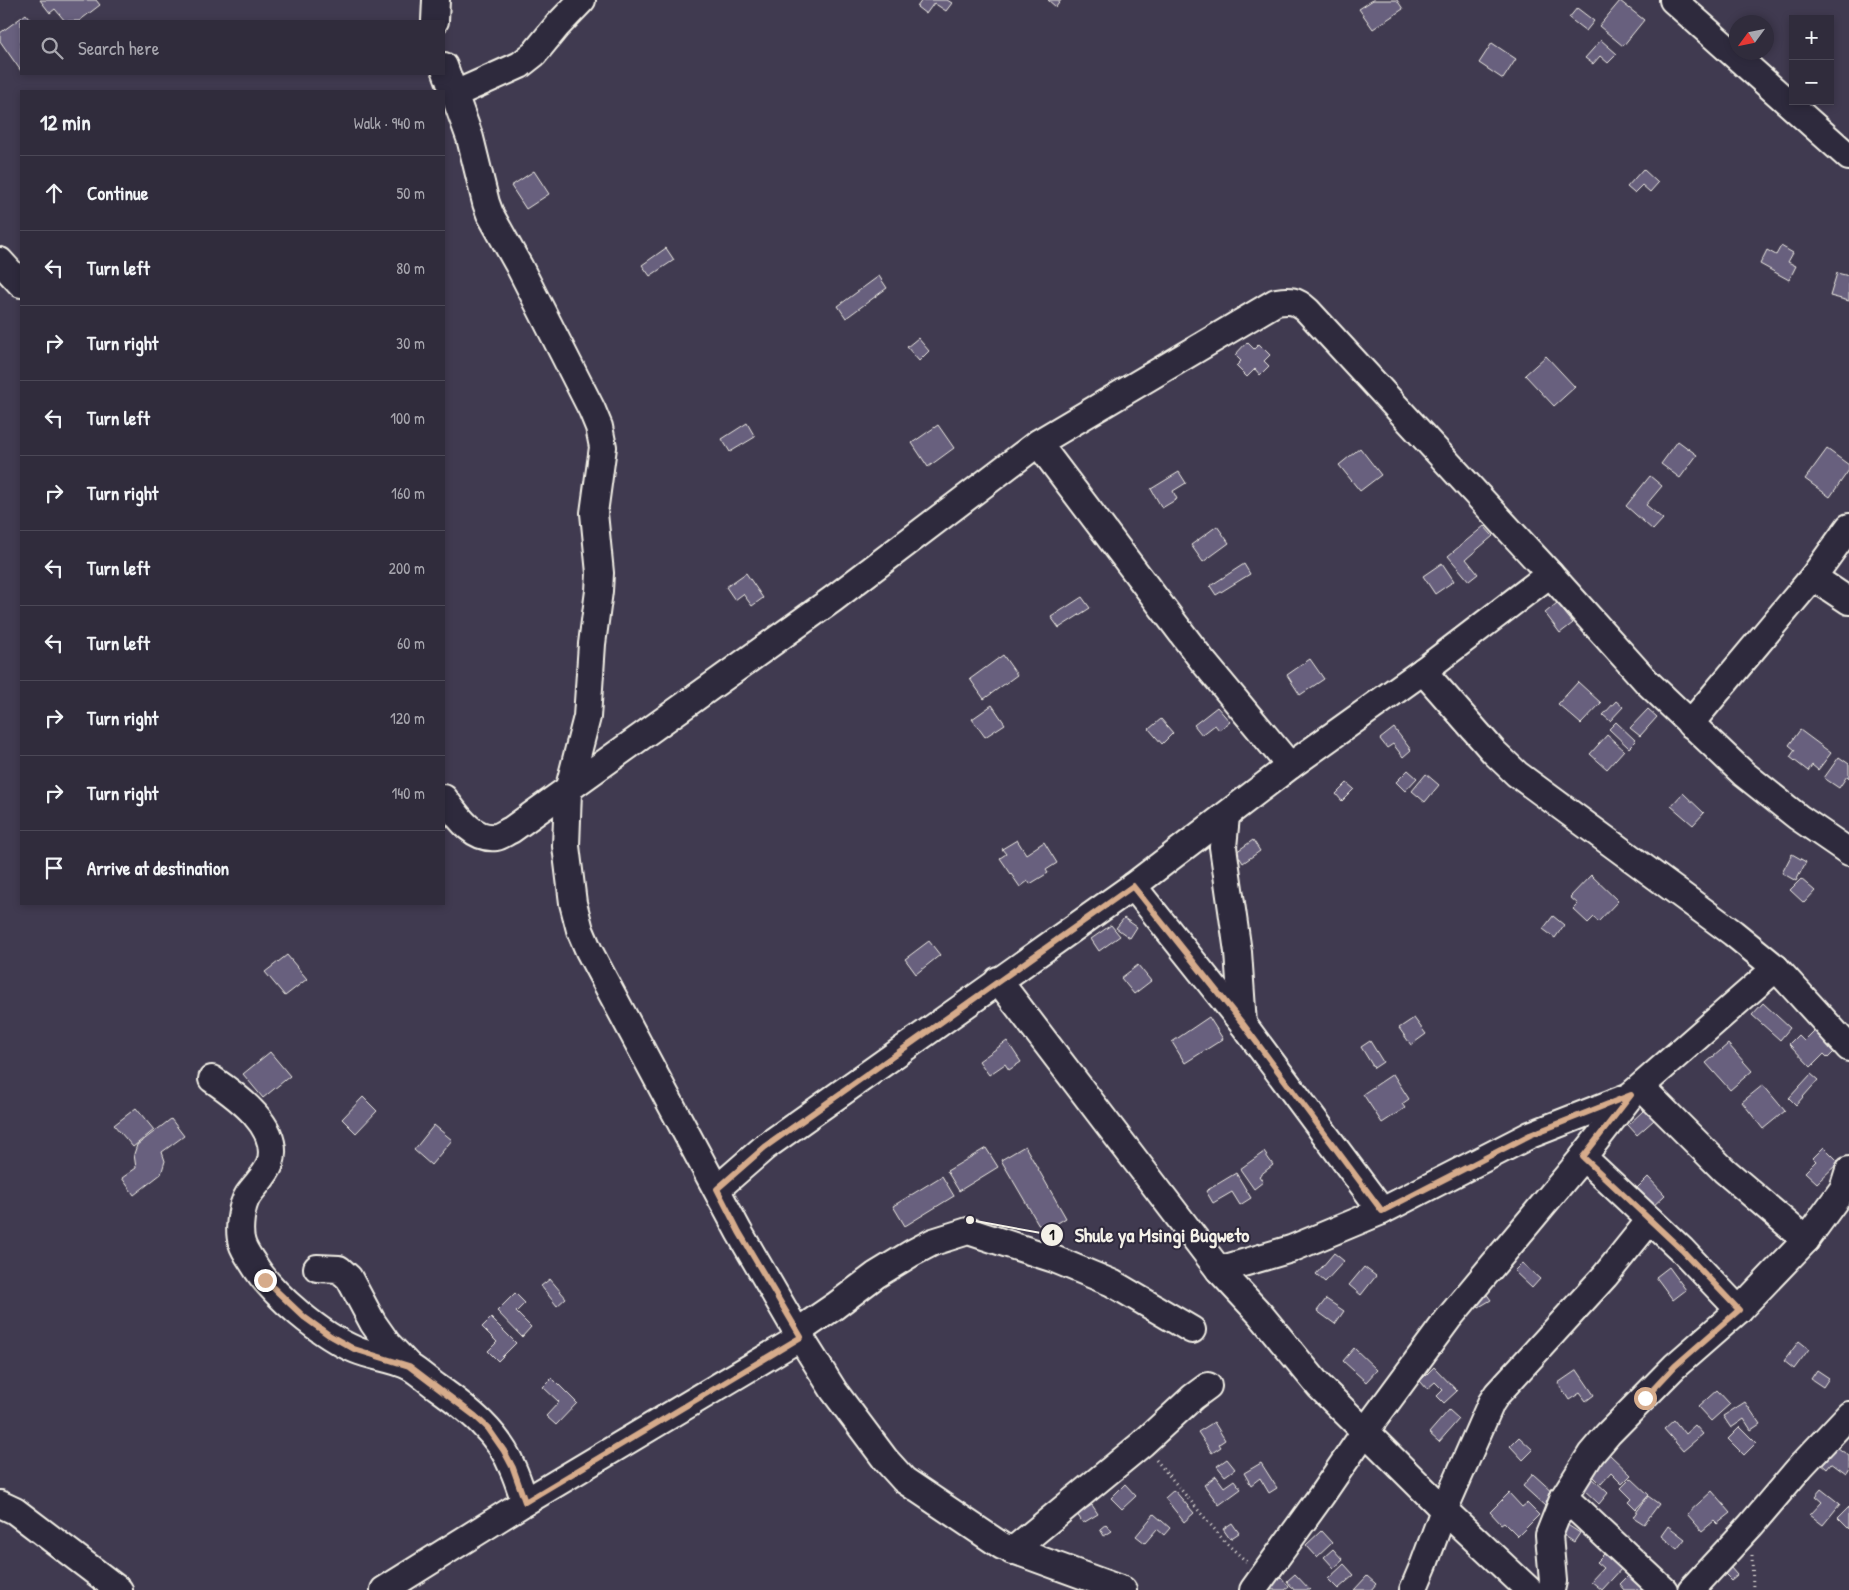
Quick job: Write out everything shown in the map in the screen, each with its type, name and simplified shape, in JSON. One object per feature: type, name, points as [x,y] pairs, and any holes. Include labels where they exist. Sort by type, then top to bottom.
[{"type":"street","points":[[435,20],[436,0]]},
{"type":"street","points":[[455,94],[520,66],[534,54],[582,0]]},
{"type":"street","points":[[1673,0],[1849,156]]},
{"type":"street","points":[[445,69],[470,138],[490,214],[519,266],[600,427],[603,447],[594,513],[600,573],[592,644],[587,717],[568,791],[566,846],[573,903],[580,930],[589,951],[739,1232],[834,1391],[894,1470],[904,1480],[1002,1546],[1123,1590]]},
{"type":"street","points":[[0,261],[20,283]]},
{"type":"street","points":[[445,799],[472,831],[487,836],[496,836],[511,830],[568,791],[833,599],[1038,443],[1276,302],[1286,301],[1298,302],[1550,574],[1621,655],[1690,724],[1744,774],[1798,817],[1849,852]]},
{"type":"street","points":[[1038,443],[1202,660],[1290,766]]},
{"type":"street","points":[[1690,724],[1813,577],[1849,527]]},
{"type":"street","points":[[717,1189],[765,1147],[1133,886],[1290,766],[1423,671],[1550,574]]},
{"type":"street","points":[[1813,577],[1849,601]]},
{"type":"street","points":[[1423,671],[1494,752],[1517,774],[1733,933],[1776,968],[1849,1048]]},
{"type":"street","points":[[1226,816],[1223,847],[1238,952],[1243,1024]]},
{"type":"street","points":[[1133,886],[1243,1024],[1382,1211]]},
{"type":"street","points":[[1258,1582],[1448,1319],[1636,1091],[1776,968]]},
{"type":"street","points":[[998,980],[1220,1270],[1260,1314],[1319,1386],[1364,1433],[1529,1590]]},
{"type":"street","points":[[212,1079],[232,1092],[251,1109],[263,1126],[271,1143],[269,1165],[246,1198],[240,1230],[242,1243],[254,1265],[265,1280],[284,1299],[304,1317],[329,1335],[354,1349],[409,1366]]},
{"type":"street","points":[[1220,1270],[1291,1249],[1382,1211],[1530,1135],[1636,1091]]},
{"type":"street","points":[[1636,1091],[1806,1240]]},
{"type":"street","points":[[1583,1157],[1682,1250],[1739,1310]]},
{"type":"street","points":[[1551,1590],[1553,1581],[1549,1535],[1564,1497],[1591,1454],[1608,1434],[1675,1366],[1739,1310],[1806,1240],[1843,1189],[1849,1170]]},
{"type":"street","points":[[1413,1590],[1444,1510],[1491,1403],[1497,1394],[1605,1276],[1650,1220]]},
{"type":"street","points":[[384,1590],[799,1334],[876,1275],[933,1242],[968,1230],[1054,1259],[1112,1283],[1192,1330]]},
{"type":"street","points":[[317,1268],[339,1269],[349,1278],[373,1323],[409,1366],[488,1428],[513,1468],[525,1502]]},
{"type":"street","points":[[1012,1551],[1142,1444],[1192,1397],[1208,1386]]},
{"type":"street","points":[[1691,1590],[1849,1415]]},
{"type":"street","points":[[1564,1497],[1664,1590]]},
{"type":"street","points":[[0,1504],[15,1511],[120,1590]]},
{"type":"path","points":[[1142,1444],[1258,1582]]},
{"type":"building","points":[[40,0],[96,0],[100,5],[80,20],[64,20],[55,9],[50,13]]},
{"type":"building","points":[[922,0],[947,0],[952,3],[946,11],[934,3],[926,14],[917,7]]},
{"type":"building","points":[[1048,0],[1061,0],[1056,7]]},
{"type":"building","points":[[1373,0],[1397,0],[1403,9],[1373,29],[1359,9]]},
{"type":"building","points":[[1620,1],[1644,20],[1623,46],[1599,26]]},
{"type":"building","points":[[1577,8],[1594,21],[1586,31],[1569,18]]},
{"type":"building","points":[[26,14],[30,20],[20,20],[20,70],[0,41],[0,33]]},
{"type":"building","points":[[1601,40],[1617,54],[1608,63],[1600,56],[1593,64],[1585,58]]},
{"type":"building","points":[[1492,43],[1516,59],[1503,79],[1479,63]]},
{"type":"building","points":[[1643,169],[1658,183],[1650,192],[1642,185],[1634,193],[1627,187]]},
{"type":"building","points":[[534,171],[549,194],[526,209],[511,186]]},
{"type":"building","points":[[1781,246],[1793,253],[1788,262],[1796,266],[1789,280],[1760,264],[1767,250],[1776,255]]},
{"type":"building","points":[[666,248],[674,260],[650,276],[642,265]]},
{"type":"building","points":[[1837,273],[1849,276],[1849,301],[1830,296]]},
{"type":"building","points":[[879,276],[887,288],[846,318],[838,306]]},
{"type":"building","points":[[918,338],[929,351],[919,361],[907,347]]},
{"type":"building","points":[[1247,342],[1254,349],[1259,344],[1270,355],[1264,361],[1269,366],[1260,375],[1255,369],[1247,377],[1236,366],[1241,361],[1235,355]]},
{"type":"building","points":[[1546,356],[1575,387],[1554,406],[1525,375]]},
{"type":"building","points":[[747,423],[755,437],[730,452],[722,439]]},
{"type":"building","points":[[938,425],[954,448],[928,467],[912,443]]},
{"type":"building","points":[[1678,441],[1697,455],[1680,478],[1661,464]]},
{"type":"building","points":[[1360,448],[1381,475],[1360,491],[1339,465]]},
{"type":"building","points":[[1827,449],[1849,465],[1849,470],[1830,497],[1805,479]]},
{"type":"building","points":[[1179,472],[1186,483],[1173,491],[1177,499],[1162,508],[1151,489]]},
{"type":"building","points":[[1650,476],[1662,486],[1646,505],[1663,519],[1653,530],[1626,506]]},
{"type":"building","points":[[1217,526],[1229,543],[1203,562],[1191,545]]},
{"type":"building","points":[[1484,526],[1493,536],[1466,559],[1478,574],[1469,581],[1448,556]]},
{"type":"building","points":[[1442,563],[1454,581],[1435,594],[1423,576]]},
{"type":"building","points":[[1244,564],[1250,574],[1216,595],[1210,586]]},
{"type":"building","points":[[746,573],[763,598],[752,606],[743,594],[735,600],[726,587]]},
{"type":"building","points":[[1082,597],[1090,608],[1059,628],[1051,617]]},
{"type":"building","points":[[1557,603],[1573,623],[1560,633],[1545,613]]},
{"type":"building","points":[[1003,655],[1017,675],[984,699],[970,679]]},
{"type":"building","points":[[1310,659],[1324,679],[1300,695],[1287,675]]},
{"type":"building","points":[[1578,682],[1601,703],[1581,724],[1558,704]]},
{"type":"building","points":[[1616,701],[1623,707],[1610,721],[1603,715]]},
{"type":"building","points":[[992,705],[1005,724],[985,737],[972,719]]},
{"type":"building","points":[[1217,707],[1230,722],[1219,730],[1215,725],[1202,735],[1194,725]]},
{"type":"building","points":[[1648,709],[1657,717],[1640,736],[1630,728]]},
{"type":"building","points":[[1161,719],[1173,733],[1162,744],[1149,729]]},
{"type":"building","points":[[1616,722],[1636,741],[1629,748],[1609,729]]},
{"type":"building","points":[[1394,728],[1411,750],[1403,757],[1393,744],[1387,748],[1380,739]]},
{"type":"building","points":[[1800,730],[1831,753],[1818,770],[1812,765],[1808,771],[1790,757],[1795,750],[1789,745]]},
{"type":"building","points":[[1607,735],[1624,750],[1607,769],[1590,754]]},
{"type":"building","points":[[1839,757],[1849,764],[1849,778],[1847,776],[1839,788],[1824,778]]},
{"type":"building","points":[[1408,770],[1417,778],[1405,791],[1396,782]]},
{"type":"building","points":[[1426,774],[1439,785],[1425,802],[1412,791]]},
{"type":"building","points":[[1347,783],[1354,789],[1342,801],[1336,794]]},
{"type":"building","points":[[1683,793],[1704,813],[1693,825],[1671,806]]},
{"type":"building","points":[[1017,840],[1026,854],[1044,842],[1057,863],[1046,870],[1048,873],[1030,884],[1028,881],[1020,887],[1000,858],[1006,854],[1002,849]]},
{"type":"building","points":[[1253,840],[1260,851],[1243,863],[1236,852]]},
{"type":"building","points":[[1792,854],[1806,862],[1796,881],[1782,873]]},
{"type":"building","points":[[1591,875],[1618,901],[1598,922],[1594,917],[1588,923],[1573,909],[1578,904],[1570,897]]},
{"type":"building","points":[[1801,879],[1815,891],[1804,903],[1790,890]]},
{"type":"building","points":[[1553,916],[1564,925],[1555,938],[1543,929]]},
{"type":"building","points":[[1124,918],[1137,927],[1130,938],[1116,928]]},
{"type":"building","points":[[1111,925],[1120,936],[1099,951],[1091,939]]},
{"type":"building","points":[[929,941],[940,955],[916,974],[905,959]]},
{"type":"building","points":[[287,955],[307,979],[285,996],[265,972]]},
{"type":"building","points":[[1138,965],[1151,981],[1134,994],[1121,978]]},
{"type":"building","points":[[1763,1003],[1790,1028],[1780,1040],[1752,1015]]},
{"type":"building","points":[[1209,1017],[1223,1039],[1185,1063],[1172,1042]]},
{"type":"building","points":[[1414,1018],[1426,1034],[1411,1045],[1399,1028]]},
{"type":"building","points":[[1819,1026],[1839,1047],[1828,1058],[1824,1054],[1811,1067],[1789,1044],[1798,1035],[1804,1041]]},
{"type":"building","points":[[1007,1041],[1021,1062],[1009,1070],[1005,1064],[989,1075],[979,1061]]},
{"type":"building","points":[[1370,1041],[1383,1062],[1374,1068],[1361,1047]]},
{"type":"building","points":[[1728,1044],[1752,1071],[1730,1090],[1706,1063]]},
{"type":"building","points":[[270,1052],[290,1076],[263,1098],[243,1074]]},
{"type":"building","points":[[1393,1074],[1409,1099],[1402,1104],[1405,1108],[1382,1123],[1363,1094]]},
{"type":"building","points":[[1811,1074],[1818,1080],[1796,1105],[1789,1098]]},
{"type":"building","points":[[1763,1085],[1785,1111],[1763,1129],[1742,1102]]},
{"type":"building","points":[[363,1097],[377,1111],[356,1133],[342,1119]]},
{"type":"building","points":[[136,1108],[154,1130],[133,1147],[114,1125]]},
{"type":"building","points":[[1644,1110],[1654,1120],[1637,1135],[1628,1125]]},
{"type":"building","points":[[171,1119],[184,1136],[162,1152],[165,1161],[161,1174],[134,1195],[122,1178],[136,1168],[134,1154],[137,1145]]},
{"type":"building","points":[[434,1125],[452,1140],[431,1165],[414,1150]]},
{"type":"building","points":[[1025,1146],[1066,1218],[1043,1232],[1001,1160]]},
{"type":"building","points":[[1824,1147],[1839,1162],[1817,1183],[1805,1172],[1816,1161],[1813,1158]]},
{"type":"building","points":[[986,1148],[998,1167],[959,1191],[947,1171]]},
{"type":"building","points":[[1264,1152],[1273,1165],[1259,1176],[1263,1182],[1254,1189],[1240,1169]]},
{"type":"building","points":[[1236,1173],[1251,1198],[1240,1205],[1232,1192],[1213,1203],[1206,1191]]},
{"type":"building","points":[[942,1176],[954,1196],[905,1226],[893,1206]]},
{"type":"building","points":[[1648,1177],[1665,1195],[1650,1209],[1634,1191]]},
{"type":"building","points":[[1334,1253],[1344,1261],[1325,1282],[1316,1274]]},
{"type":"building","points":[[1522,1263],[1540,1279],[1532,1288],[1514,1271]]},
{"type":"building","points":[[1364,1267],[1376,1276],[1361,1295],[1349,1285]]},
{"type":"building","points":[[1669,1267],[1686,1290],[1673,1300],[1656,1277]]},
{"type":"building","points":[[550,1279],[566,1298],[557,1306],[541,1286]]},
{"type":"building","points":[[1485,1292],[1491,1300],[1479,1307],[1474,1299]]},
{"type":"building","points":[[515,1293],[525,1303],[516,1312],[531,1327],[522,1337],[497,1311]]},
{"type":"building","points":[[1326,1299],[1344,1311],[1335,1324],[1317,1311]]},
{"type":"building","points":[[491,1318],[516,1343],[498,1361],[488,1351],[497,1342],[482,1327]]},
{"type":"building","points":[[1799,1341],[1809,1349],[1794,1369],[1784,1361]]},
{"type":"building","points":[[1354,1348],[1377,1370],[1366,1382],[1343,1361]]},
{"type":"building","points":[[1434,1367],[1457,1391],[1444,1403],[1437,1396],[1443,1390],[1435,1382],[1427,1389],[1420,1381]]},
{"type":"building","points":[[1577,1370],[1594,1395],[1586,1401],[1580,1393],[1569,1400],[1558,1383]]},
{"type":"building","points":[[1817,1370],[1829,1378],[1823,1387],[1811,1379]]},
{"type":"building","points":[[552,1378],[577,1403],[556,1425],[546,1416],[559,1402],[543,1387]]},
{"type":"building","points":[[1717,1390],[1730,1404],[1711,1421],[1698,1407]]},
{"type":"building","points":[[1745,1402],[1760,1424],[1751,1430],[1744,1419],[1731,1428],[1723,1416]]},
{"type":"building","points":[[1449,1410],[1459,1419],[1439,1442],[1429,1433]]},
{"type":"building","points":[[1674,1420],[1685,1434],[1695,1425],[1703,1434],[1683,1451],[1664,1429]]},
{"type":"building","points":[[1214,1422],[1225,1440],[1219,1444],[1221,1447],[1212,1453],[1198,1432]]},
{"type":"building","points":[[1740,1427],[1756,1443],[1744,1455],[1728,1439]]},
{"type":"building","points":[[1519,1437],[1533,1450],[1523,1460],[1510,1446]]},
{"type":"building","points":[[1834,1445],[1849,1456],[1849,1469],[1846,1474],[1831,1463],[1827,1468],[1820,1462]]},
{"type":"building","points":[[1609,1454],[1631,1475],[1622,1484],[1611,1473],[1601,1484],[1590,1473]]},
{"type":"building","points":[[1227,1459],[1235,1469],[1225,1476],[1217,1466]]},
{"type":"building","points":[[1261,1463],[1277,1488],[1269,1493],[1260,1478],[1251,1485],[1244,1473]]},
{"type":"building","points":[[1533,1474],[1555,1494],[1545,1506],[1523,1486]]},
{"type":"building","points":[[1216,1476],[1224,1487],[1234,1480],[1241,1489],[1219,1505],[1204,1485]]},
{"type":"building","points":[[1590,1476],[1608,1493],[1599,1504],[1581,1487]]},
{"type":"building","points":[[1631,1478],[1649,1495],[1636,1509],[1629,1502],[1632,1499],[1621,1488]]},
{"type":"building","points":[[1125,1484],[1136,1496],[1122,1509],[1111,1498]]},
{"type":"building","points":[[1821,1489],[1840,1504],[1823,1525],[1810,1515],[1822,1502],[1815,1496]]},
{"type":"building","points":[[1174,1490],[1194,1513],[1184,1522],[1165,1498]]},
{"type":"building","points":[[1712,1491],[1731,1513],[1717,1524],[1714,1521],[1702,1531],[1687,1514]]},
{"type":"building","points":[[1509,1493],[1522,1507],[1527,1503],[1539,1515],[1518,1536],[1504,1522],[1501,1524],[1490,1512]]},
{"type":"building","points":[[1648,1496],[1659,1504],[1644,1524],[1633,1517]]},
{"type":"building","points":[[1092,1505],[1098,1514],[1083,1523],[1077,1514]]},
{"type":"building","points":[[1849,1507],[1849,1529],[1838,1518]]},
{"type":"building","points":[[1154,1514],[1170,1528],[1164,1535],[1157,1529],[1145,1543],[1136,1536]]},
{"type":"building","points":[[1563,1522],[1580,1533],[1574,1542],[1557,1531]]},
{"type":"building","points":[[1232,1523],[1239,1533],[1230,1539],[1223,1529]]},
{"type":"building","points":[[1106,1524],[1112,1531],[1104,1536],[1100,1529]]},
{"type":"building","points":[[1668,1526],[1685,1539],[1677,1549],[1661,1536]]},
{"type":"building","points":[[1321,1531],[1332,1543],[1317,1557],[1306,1545]]},
{"type":"building","points":[[1333,1549],[1343,1560],[1334,1568],[1324,1557]]},
{"type":"building","points":[[1606,1552],[1623,1567],[1602,1590],[1591,1581],[1603,1568],[1596,1562]]},
{"type":"building","points":[[1344,1564],[1354,1575],[1338,1589],[1328,1579]]},
{"type":"building","points":[[1730,1567],[1737,1575],[1731,1580],[1724,1573]]},
{"type":"building","points":[[1295,1574],[1310,1590],[1294,1590],[1287,1581]]},
{"type":"building","points":[[1630,1574],[1646,1590],[1625,1590],[1620,1584]]},
{"type":"building","points":[[1367,1576],[1376,1584],[1371,1590],[1354,1590]]},
{"type":"building","points":[[1281,1577],[1289,1587],[1285,1590],[1266,1590]]},
{"type":"place","name":"Shule ya Msingi Bugweto","points":[[970,1220]]},
{"type":"route","points":[[265,1280],[304,1317],[329,1335],[354,1349],[409,1366],[475,1416],[488,1428],[504,1451],[513,1468],[525,1502],[684,1405],[801,1337],[739,1232],[717,1189],[765,1147],[1133,886],[1243,1024],[1382,1211],[1530,1135],[1631,1095],[1583,1157],[1682,1250],[1739,1310],[1675,1366],[1645,1398]]}]
